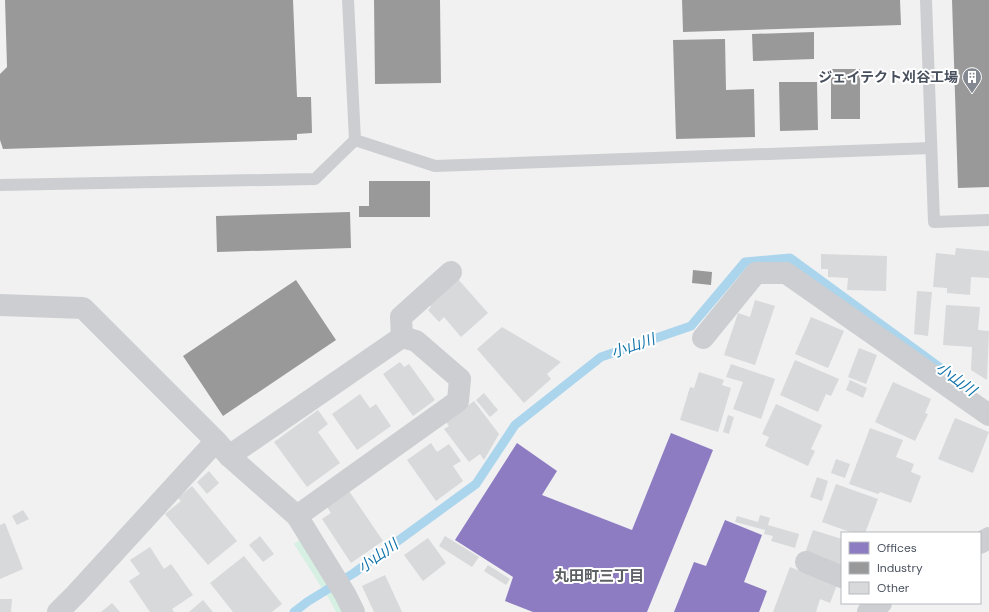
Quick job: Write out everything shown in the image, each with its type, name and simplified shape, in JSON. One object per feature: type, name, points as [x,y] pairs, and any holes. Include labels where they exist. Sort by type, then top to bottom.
[{"type":"street","points":[[402,337],[401,317],[451,272]]},
{"type":"street","points":[[704,338],[756,273],[786,273],[989,415]]},
{"type":"street","points":[[0,305],[83,308],[222,449],[297,516],[349,603]]},
{"type":"street","points":[[58,612],[222,449],[402,337],[416,341],[460,379],[458,401],[297,516]]},
{"type":"street","points":[[806,562],[841,577]]},
{"type":"street","points":[[868,612],[880,604]]},
{"type":"lane","points":[[0,185],[315,179],[355,140],[348,0]]},
{"type":"lane","points":[[926,0],[934,222],[989,220]]},
{"type":"lane","points":[[355,140],[435,166],[931,148]]},
{"type":"green space","points":[[300,540],[345,612],[336,612],[294,544]]},
{"type":"building: Offices","points":[[671,433],[713,450],[647,612],[533,612],[505,601],[513,577],[455,540],[517,443],[557,471],[542,495],[632,530]]},
{"type":"building: Offices","points":[[725,520],[762,535],[744,582],[767,591],[759,612],[674,612],[694,562],[706,566]]},
{"type":"building: Industry","points":[[5,0],[293,0],[297,97],[311,97],[312,133],[297,134],[297,140],[3,149],[0,140],[0,74],[7,67]]},
{"type":"building: Industry","points":[[374,0],[440,0],[441,83],[375,84]]},
{"type":"building: Industry","points":[[682,0],[900,0],[901,25],[683,32]]},
{"type":"building: Industry","name":"ジェイテクト刈谷工場","points":[[952,0],[989,0],[989,187],[958,188]]},
{"type":"building: Industry","points":[[814,32],[814,59],[753,61],[752,34]]},
{"type":"building: Industry","points":[[725,39],[726,90],[754,89],[755,137],[676,139],[673,40]]},
{"type":"building: Industry","points":[[831,69],[860,69],[860,119],[831,119]]},
{"type":"building: Industry","points":[[779,82],[817,82],[818,130],[780,131]]},
{"type":"building: Industry","points":[[369,181],[430,181],[430,217],[359,217],[359,206],[369,206]]},
{"type":"building: Industry","points":[[350,212],[351,248],[217,252],[216,216]]},
{"type":"building: Industry","points":[[693,270],[712,272],[711,285],[692,283]]},
{"type":"building: Industry","points":[[296,280],[336,340],[223,416],[183,356]]},
{"type":"building: Other","points":[[956,248],[989,251],[989,278],[971,277],[970,295],[947,293],[947,288],[933,287],[936,253],[955,255]]},
{"type":"building: Other","points":[[821,254],[887,256],[886,291],[847,290],[848,278],[828,277],[828,269],[821,269]]},
{"type":"building: Other","points":[[457,278],[488,313],[461,337],[444,317],[439,322],[428,310],[431,307],[429,304]]},
{"type":"building: Other","points":[[917,291],[932,292],[928,336],[914,334]]},
{"type":"building: Other","points":[[755,300],[775,306],[755,365],[724,355],[738,313],[750,317]]},
{"type":"building: Other","points":[[946,305],[980,307],[978,330],[989,331],[987,380],[971,370],[972,347],[943,345]]},
{"type":"building: Other","points":[[811,317],[844,331],[828,368],[795,354]]},
{"type":"building: Other","points":[[502,327],[561,362],[547,374],[551,379],[524,403],[477,349]]},
{"type":"building: Other","points":[[859,348],[877,355],[866,384],[848,377]]},
{"type":"building: Other","points":[[795,360],[839,379],[831,396],[826,394],[818,412],[780,395]]},
{"type":"building: Other","points":[[400,362],[404,367],[409,364],[435,400],[413,416],[383,374]]},
{"type":"building: Other","points":[[731,364],[775,379],[761,419],[733,409],[743,382],[726,377]]},
{"type":"building: Other","points":[[699,372],[724,380],[722,385],[731,388],[718,432],[680,420],[690,387],[694,388]]},
{"type":"building: Other","points":[[850,380],[867,388],[863,398],[846,390]]},
{"type":"building: Other","points":[[893,382],[931,399],[925,413],[928,414],[915,441],[875,422]]},
{"type":"building: Other","points":[[484,393],[498,410],[490,417],[476,400]]},
{"type":"building: Other","points":[[360,394],[370,408],[376,404],[391,426],[357,450],[332,414]]},
{"type":"building: Other","points":[[474,401],[499,434],[484,460],[480,454],[469,462],[444,429],[449,426],[446,422]]},
{"type":"building: Other","points":[[776,404],[822,425],[811,449],[815,451],[808,466],[765,446],[769,437],[762,434]]},
{"type":"building: Other","points":[[318,410],[328,424],[318,432],[340,463],[307,487],[274,442]]},
{"type":"building: Other","points":[[728,415],[734,417],[729,434],[723,432]]},
{"type":"building: Other","points":[[955,418],[989,432],[973,473],[938,459]]},
{"type":"building: Other","points":[[870,428],[903,440],[896,457],[914,464],[911,472],[921,476],[911,503],[880,492],[878,494],[849,484]]},
{"type":"building: Other","points":[[431,443],[437,452],[449,444],[461,461],[453,466],[463,481],[436,501],[407,460]]},
{"type":"building: Other","points":[[836,459],[850,464],[845,478],[831,473]]},
{"type":"building: Other","points":[[209,471],[219,483],[207,494],[197,482]]},
{"type":"building: Other","points":[[817,477],[828,481],[822,501],[810,497]]},
{"type":"building: Other","points":[[836,484],[878,499],[865,532],[850,532],[822,522]]},
{"type":"building: Other","points":[[192,486],[237,541],[208,565],[165,514],[181,501],[178,498]]},
{"type":"building: Other","points":[[349,491],[383,541],[351,563],[322,519],[331,513],[327,507]]},
{"type":"building: Other","points":[[23,510],[29,519],[17,525],[12,516]]},
{"type":"building: Other","points":[[760,515],[770,518],[768,525],[799,534],[795,548],[771,541],[773,536],[764,534],[765,530],[735,522],[737,516],[758,522]]},
{"type":"building: Other","points":[[5,523],[23,569],[0,579],[0,525]]},
{"type":"building: Other","points":[[813,530],[841,539],[841,565],[805,553]]},
{"type":"building: Other","points":[[260,536],[274,554],[263,562],[249,545]]},
{"type":"building: Other","points":[[445,536],[479,557],[472,567],[439,546]]},
{"type":"building: Other","points":[[428,538],[446,563],[423,581],[404,555]]},
{"type":"building: Other","points":[[150,547],[164,569],[171,564],[193,595],[172,609],[174,612],[150,612],[129,581],[140,574],[130,560]]},
{"type":"building: Other","points":[[244,556],[282,604],[272,612],[233,612],[210,583]]},
{"type":"building: Other","points":[[488,565],[510,579],[506,585],[484,571]]},
{"type":"building: Other","points":[[790,567],[837,585],[830,603],[820,599],[816,612],[773,612]]},
{"type":"building: Other","points":[[385,575],[402,612],[374,612],[362,586]]},
{"type":"building: Other","points":[[0,599],[12,599],[11,612],[0,612]]},
{"type":"building: Other","points":[[203,600],[213,612],[189,612]]},
{"type":"building: Other","points":[[112,603],[120,612],[101,612]]},
{"type":"waterway","name":"小山川","points":[[294,612],[307,602],[354,573],[476,484],[515,425],[601,357],[691,326],[745,262],[790,258],[946,372]]},
{"type":"place","name":"ジェイテクト刈谷工場","points":[[972,94]]},
{"type":"district","name":"丸田町三丁目","points":[[599,576]]}]
